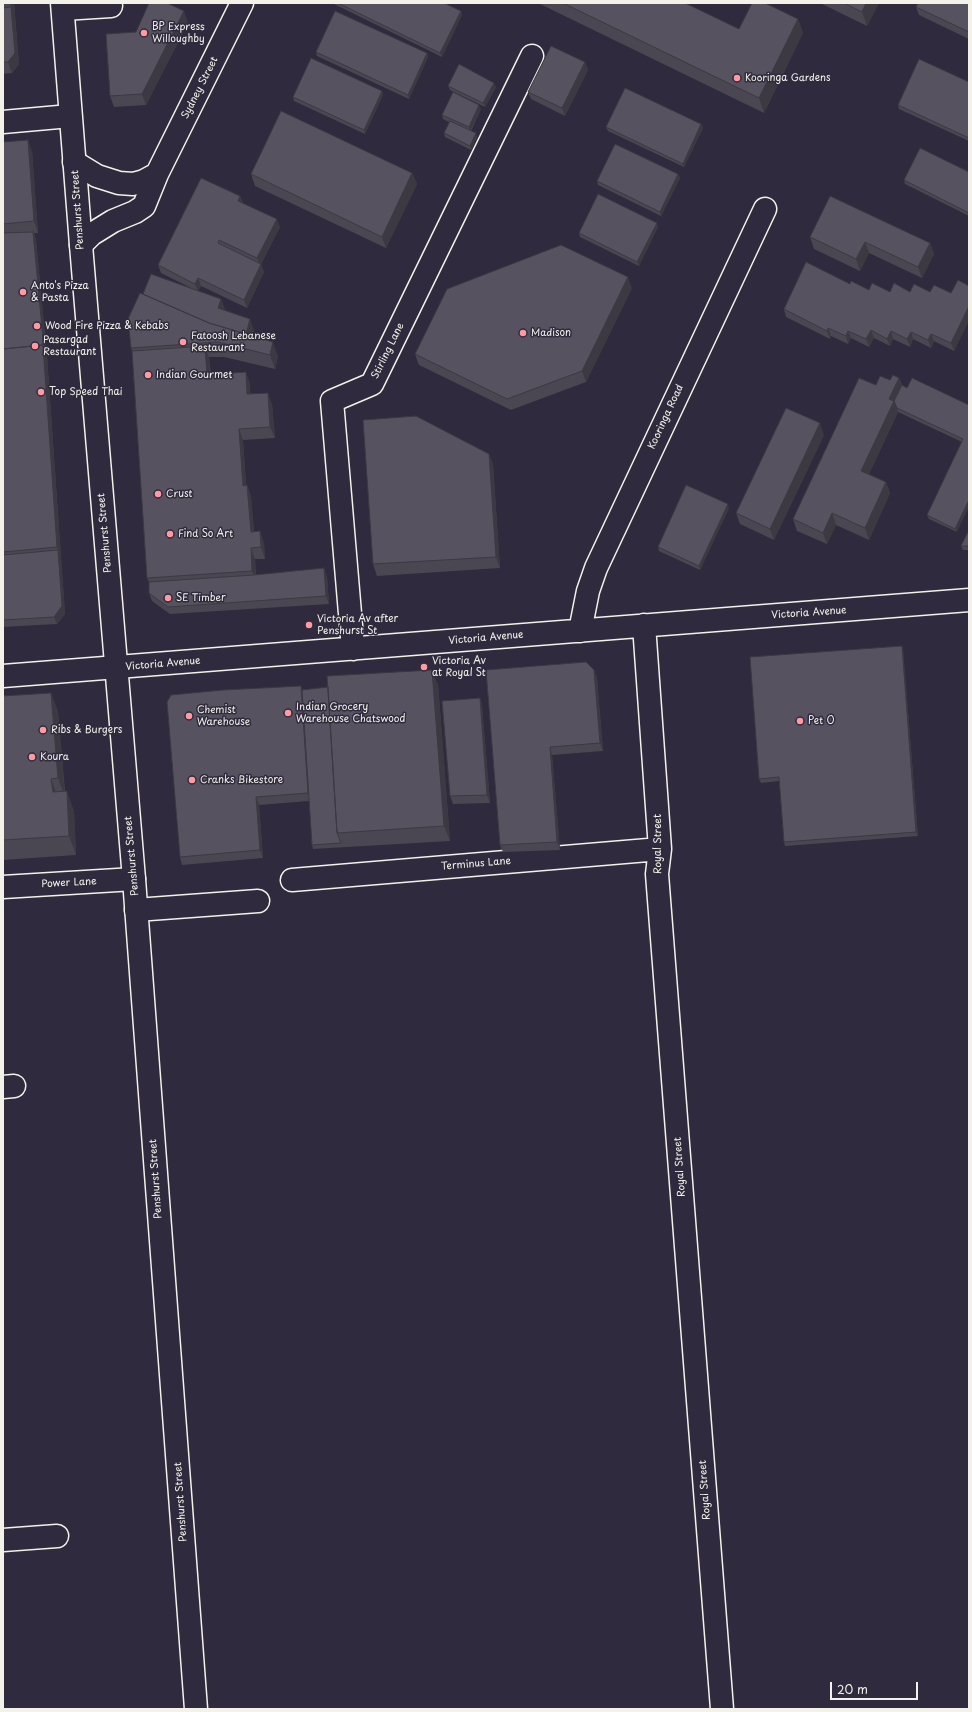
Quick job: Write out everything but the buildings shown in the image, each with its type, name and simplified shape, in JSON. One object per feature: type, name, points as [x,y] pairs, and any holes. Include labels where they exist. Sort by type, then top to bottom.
[{"type":"street","name":"Sydney Street","points":[[81,245],[92,234],[113,221],[135,212],[144,206],[157,174],[242,3]]},
{"type":"street","points":[[62,6],[111,6]]},
{"type":"street","name":"Penshurst Street","points":[[62,6],[134,879],[196,1709]]},
{"type":"street","name":"Stirling Lane","points":[[353,649],[332,401],[372,384],[532,56]]},
{"type":"street","points":[[3,122],[70,116]]},
{"type":"street","points":[[74,162],[97,176],[119,183],[133,184],[144,182],[157,174]]},
{"type":"street","name":"Kooringa Road","points":[[580,631],[588,591],[596,568],[765,209]]},
{"type":"street","name":"Victoria Avenue","points":[[3,676],[969,600]]},
{"type":"street","name":"Royal Street","points":[[644,625],[660,849],[657,874],[722,1709]]},
{"type":"street","name":"Terminus Lane","points":[[292,880],[660,849]]},
{"type":"street","name":"Power Lane","points":[[3,887],[134,879]]},
{"type":"street","points":[[136,910],[258,901]]},
{"type":"street","points":[[3,1540],[57,1536]]},
{"type":"place","name":"BP Express Willoughby","points":[[144,33]]},
{"type":"place","name":"Kooringa Gardens","points":[[737,78]]},
{"type":"place","name":"Anto's Pizza & Pasta","points":[[23,292]]},
{"type":"place","name":"Wood Fire Pizza & Kebabs","points":[[37,326]]},
{"type":"place","name":"Madison","points":[[523,333]]},
{"type":"place","name":"Fatoosh Lebanese Restaurant","points":[[183,342]]},
{"type":"place","name":"Pasargad Restaurant","points":[[35,346]]},
{"type":"place","name":"Indian Gourmet","points":[[148,375]]},
{"type":"place","name":"Top Speed Thai","points":[[41,392]]},
{"type":"place","name":"Crust","points":[[158,494]]},
{"type":"place","name":"Find So Art","points":[[170,534]]},
{"type":"place","name":"SE Timber","points":[[168,598]]},
{"type":"place","name":"Victoria Av after Penshurst St","points":[[309,625]]},
{"type":"place","name":"Victoria Av at Royal St","points":[[424,667]]},
{"type":"place","name":"Indian Grocery Warehouse Chatswood","points":[[288,713]]},
{"type":"place","name":"Chemist Warehouse","points":[[189,716]]},
{"type":"place","name":"Pet O","points":[[800,721]]},
{"type":"place","name":"Ribs & Burgers","points":[[43,730]]},
{"type":"place","name":"Koura","points":[[32,757]]},
{"type":"place","name":"Cranks Bikestore","points":[[192,780]]}]
